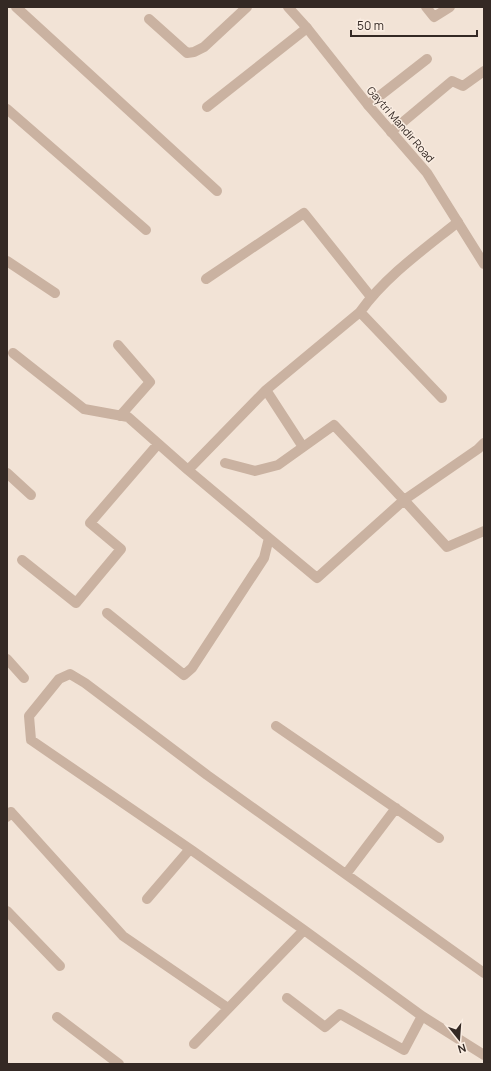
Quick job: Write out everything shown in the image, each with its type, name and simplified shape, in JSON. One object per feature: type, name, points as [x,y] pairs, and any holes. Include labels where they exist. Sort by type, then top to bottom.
[{"type":"street","points":[[16,7],[217,191]]},
{"type":"street","points":[[149,19],[187,53],[194,52],[204,47],[247,7]]},
{"type":"street","name":"Gaytri Mandir Road","points":[[288,7],[307,28],[368,105],[427,173],[484,264]]},
{"type":"street","points":[[426,7],[434,17],[450,7]]},
{"type":"street","points":[[207,107],[307,28]]},
{"type":"street","points":[[368,105],[427,59]]},
{"type":"street","points":[[391,132],[452,81],[463,86],[484,71]]},
{"type":"street","points":[[7,109],[146,230]]},
{"type":"street","points":[[206,279],[304,213],[371,297]]},
{"type":"street","points":[[188,470],[266,390],[360,312],[371,297],[405,265],[458,222]]},
{"type":"street","points":[[7,261],[55,293]]},
{"type":"street","points":[[360,312],[442,398]]},
{"type":"street","points":[[118,345],[150,382],[120,416]]},
{"type":"street","points":[[13,353],[84,408],[128,417],[188,470],[317,578],[404,500],[478,449],[484,443]]},
{"type":"street","points":[[266,390],[303,447]]},
{"type":"street","points":[[225,463],[255,471],[278,465],[334,425],[447,547],[484,531]]},
{"type":"street","points":[[22,560],[76,603],[120,549],[90,523],[158,444]]},
{"type":"street","points":[[7,473],[31,495]]},
{"type":"street","points":[[107,613],[184,675],[192,668],[264,558],[269,538]]},
{"type":"street","points":[[7,659],[24,678]]},
{"type":"street","points":[[484,973],[207,774],[85,683],[70,674],[59,679],[29,716],[31,740],[190,849],[422,1016],[484,1055]]},
{"type":"street","points":[[276,726],[439,838]]},
{"type":"street","points":[[346,874],[396,808]]},
{"type":"street","points":[[7,817],[11,812],[123,936],[228,1008]]},
{"type":"street","points":[[147,899],[190,849]]},
{"type":"street","points":[[7,911],[60,966]]},
{"type":"street","points":[[194,1044],[304,930]]},
{"type":"street","points":[[287,998],[325,1027],[340,1014],[404,1050],[422,1016]]},
{"type":"street","points":[[58,1017],[120,1064]]}]
